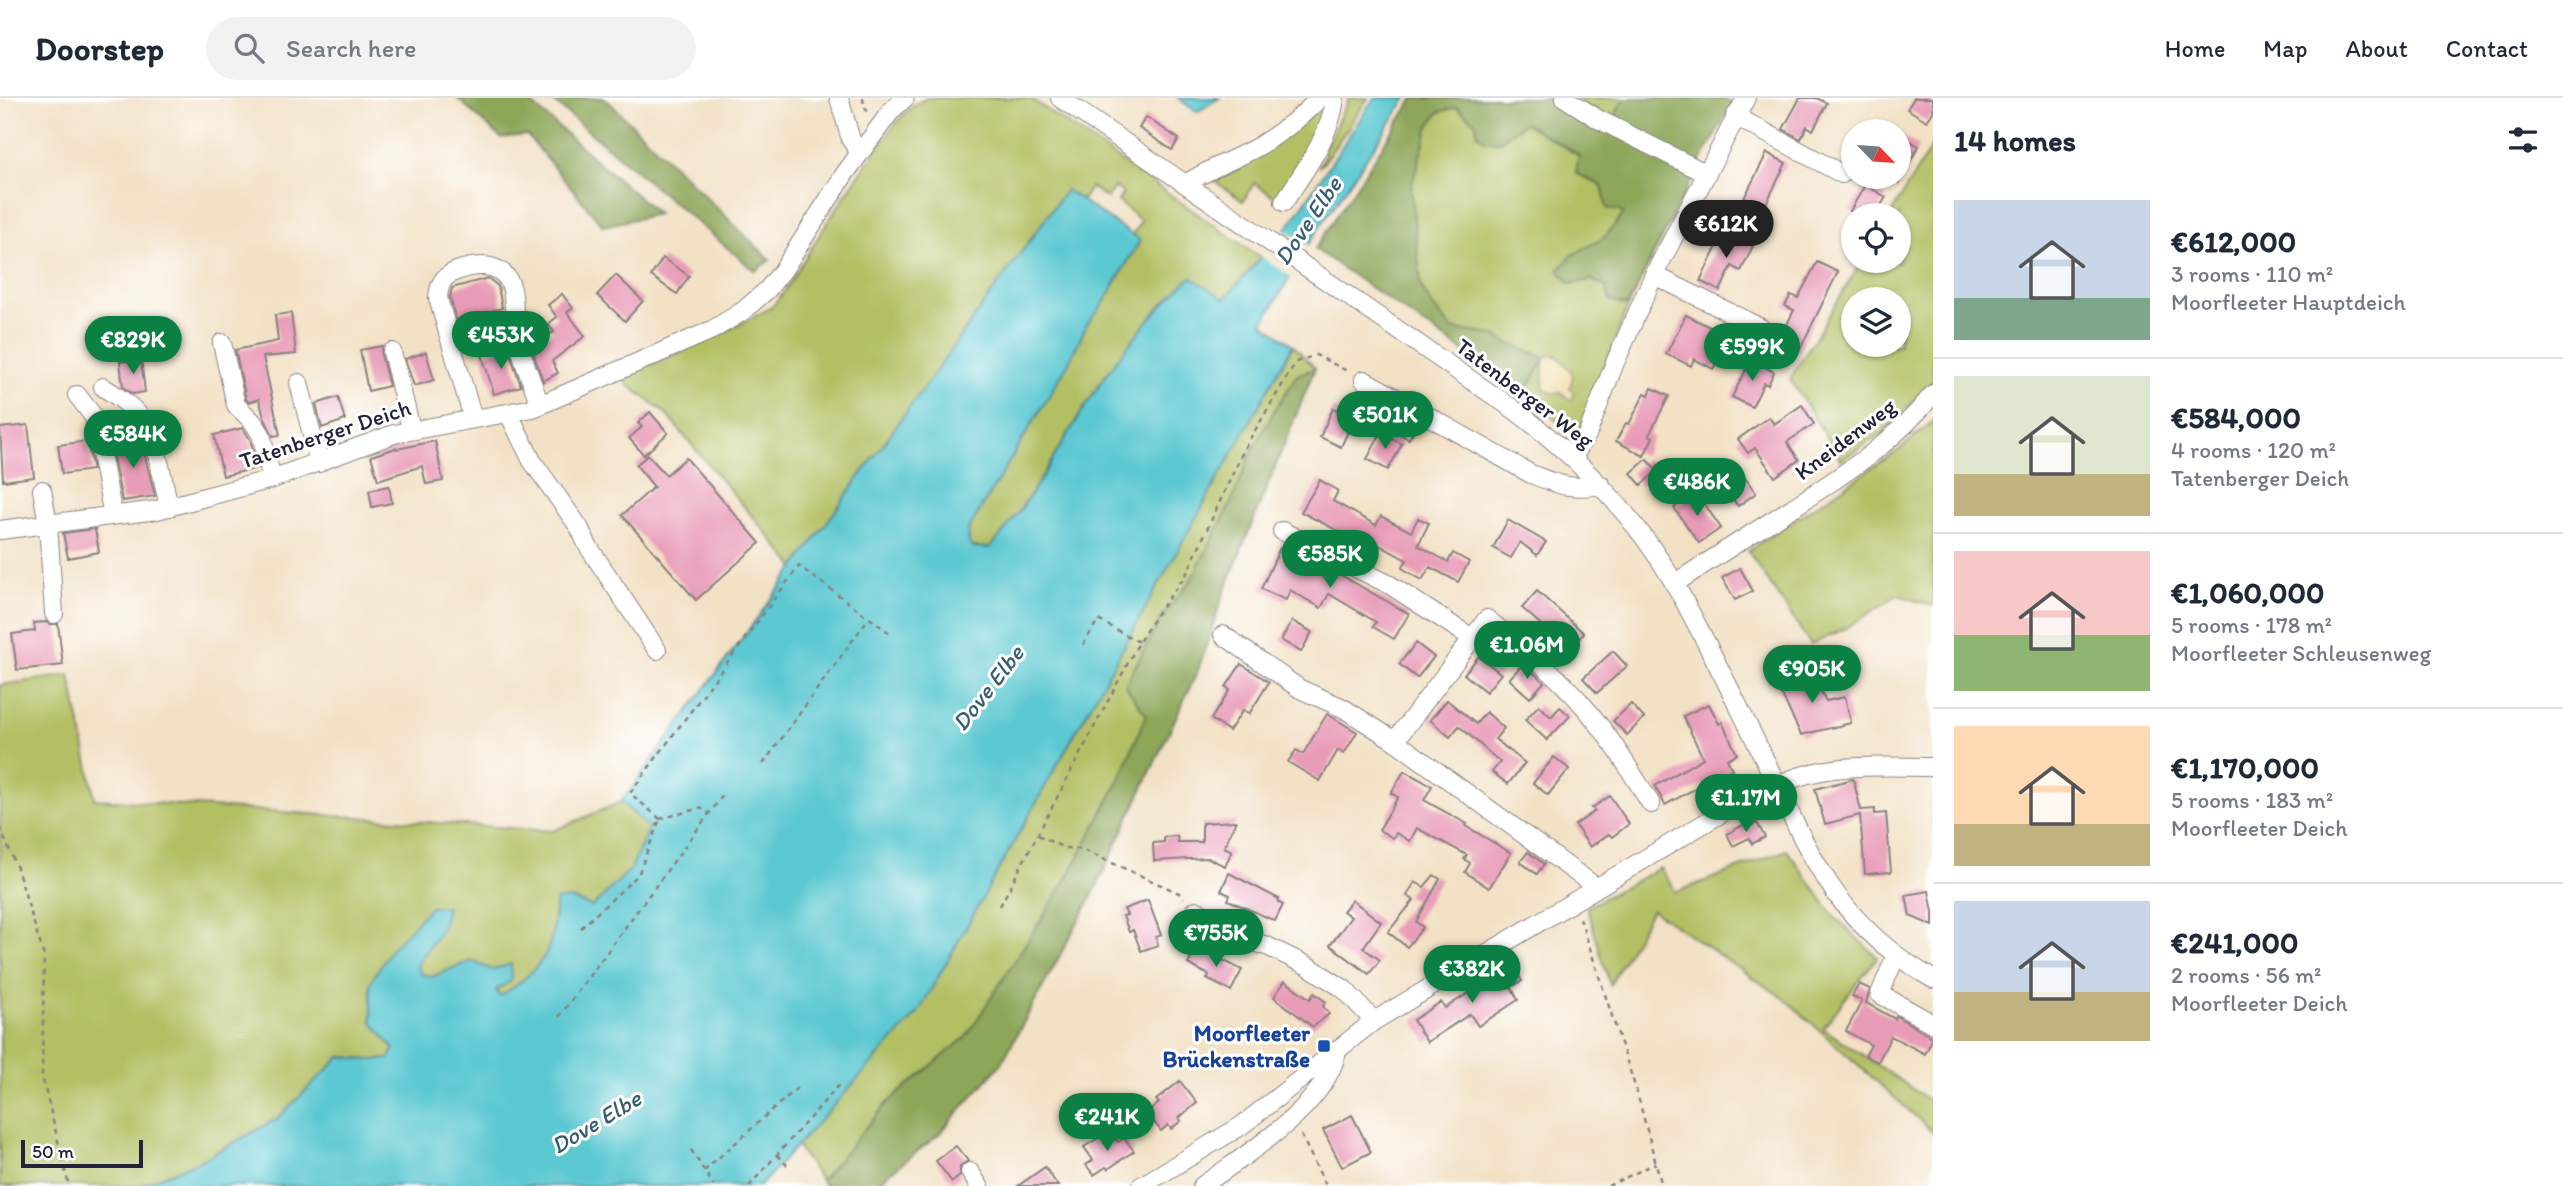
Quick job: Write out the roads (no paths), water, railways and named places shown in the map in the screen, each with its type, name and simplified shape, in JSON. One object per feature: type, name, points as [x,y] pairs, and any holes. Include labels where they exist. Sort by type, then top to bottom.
[{"type":"street","points":[[839,98],[848,132],[860,153]]},
{"type":"street","name":"Tatenberger Deich","points":[[0,530],[169,507],[272,479],[411,429],[509,414],[540,405],[700,335],[743,312],[767,289],[783,270],[860,153],[891,111],[905,98]]},
{"type":"street","points":[[1060,98],[1186,184],[1203,172],[1258,146],[1302,117],[1320,98]]},
{"type":"street","points":[[1284,202],[1314,155],[1334,110],[1335,98]]},
{"type":"street","points":[[1565,98],[1598,119],[1705,173]]},
{"type":"street","points":[[1573,457],[1587,435],[1654,275],[1746,98]]},
{"type":"street","points":[[1735,116],[1841,173]]},
{"type":"street","name":"Tatenberger Weg","points":[[1186,184],[1516,411],[1573,457],[1601,485],[1634,526],[1674,584],[1722,672],[1802,841],[1828,884],[1853,916],[1880,943],[1933,979]]},
{"type":"street","points":[[473,419],[438,298],[439,286],[444,278],[453,272],[486,265],[495,266],[504,273],[512,289],[515,331],[540,405]]},
{"type":"street","points":[[1654,275],[1761,328]]},
{"type":"street","points":[[222,342],[236,405],[261,434],[272,479]]},
{"type":"street","points":[[392,352],[411,429]]},
{"type":"street","points":[[1364,380],[1531,474],[1578,489],[1601,485]]},
{"type":"street","points":[[299,383],[319,463]]},
{"type":"street","points":[[103,387],[121,399],[141,419],[149,433],[169,507]]},
{"type":"street","name":"Kneidenweg","points":[[1674,584],[1826,486],[1885,444],[1916,416],[1933,394]]},
{"type":"street","points":[[77,396],[94,417],[113,516]]},
{"type":"street","points":[[509,414],[532,461],[579,527],[588,546],[657,650]]},
{"type":"street","points":[[42,490],[48,524],[54,614]]},
{"type":"street","points":[[1282,531],[1390,585],[1472,638]]},
{"type":"street","points":[[1395,741],[1487,619],[1536,659],[1586,709],[1620,754],[1651,804]]},
{"type":"street","points":[[1223,635],[1300,689],[1343,708],[1395,741],[1596,887]]},
{"type":"street","points":[[1141,1186],[1241,1126],[1374,1021],[1740,802],[1813,772],[1933,767]]},
{"type":"street","points":[[1196,910],[1231,933],[1269,947],[1308,966],[1344,989],[1374,1021]]},
{"type":"street","points":[[1896,955],[1880,994],[1933,1024]]},
{"type":"street","points":[[1202,1186],[1293,1119],[1334,1070],[1337,1051]]},
{"type":"water","points":[[1178,98],[1219,98],[1197,112]]},
{"type":"water","name":"Dove Elbe","points":[[1374,98],[1407,98],[1313,237],[1263,323],[1293,345],[918,1013],[760,1186],[139,1186],[204,1159],[277,1119],[341,1056],[369,1060],[390,1059],[394,1049],[372,1022],[370,983],[391,949],[430,907],[447,906],[442,928],[417,965],[421,974],[432,977],[471,961],[492,970],[511,964],[511,981],[496,990],[499,996],[525,978],[545,955],[552,935],[556,900],[572,899],[592,907],[631,869],[649,828],[621,802],[795,567],[1066,190],[1140,240],[1103,304],[1087,324],[1068,364],[968,530],[972,547],[990,548],[1003,532],[1028,499],[1083,410],[1132,339],[1175,292],[1191,277],[1225,299],[1291,223]]},
{"type":"place","name":"Moorfleeter Brückenstraße","points":[[1324,1046]]}]
